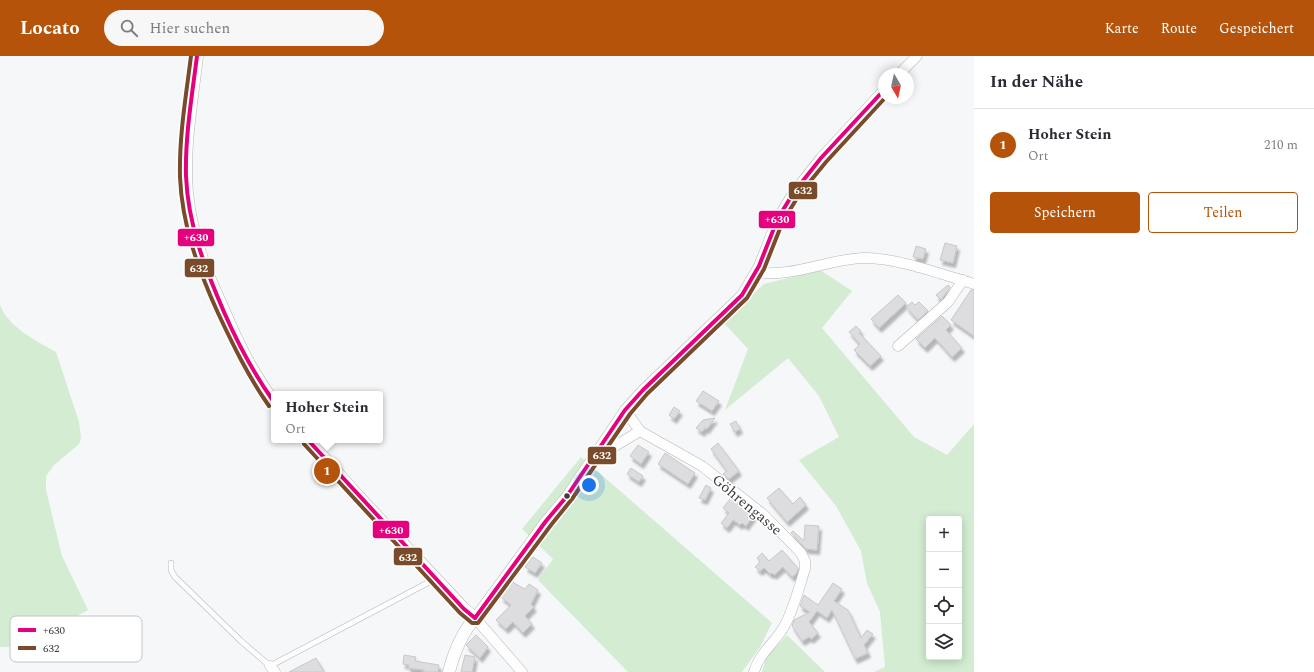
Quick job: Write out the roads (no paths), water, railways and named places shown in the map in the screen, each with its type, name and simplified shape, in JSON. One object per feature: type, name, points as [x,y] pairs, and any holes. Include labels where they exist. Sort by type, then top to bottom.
[{"type":"street","points":[[197,56],[188,131],[186,165],[191,222],[204,266],[234,335],[256,377],[271,398]]},
{"type":"street","points":[[905,68],[917,56]]},
{"type":"street","points":[[449,672],[458,644],[468,626],[593,459],[625,410],[643,390],[742,295],[756,272],[778,218],[807,173],[878,96]]},
{"type":"street","points":[[756,272],[776,274],[845,259],[882,258],[974,284]]},
{"type":"street","points":[[898,346],[948,302],[963,280]]},
{"type":"street","name":"Göhrengasse","points":[[625,410],[640,432],[702,466],[750,504],[801,553],[805,561],[805,569],[789,616],[780,634],[763,654],[754,672]]},
{"type":"street","points":[[593,459],[640,432]]},
{"type":"street","points":[[311,443],[358,496],[475,618],[522,672]]},
{"type":"lane","points":[[171,563],[171,570],[175,577],[241,641],[273,669],[436,578]]},
{"type":"place","name":"Hoher Stein","points":[[327,471]]}]
